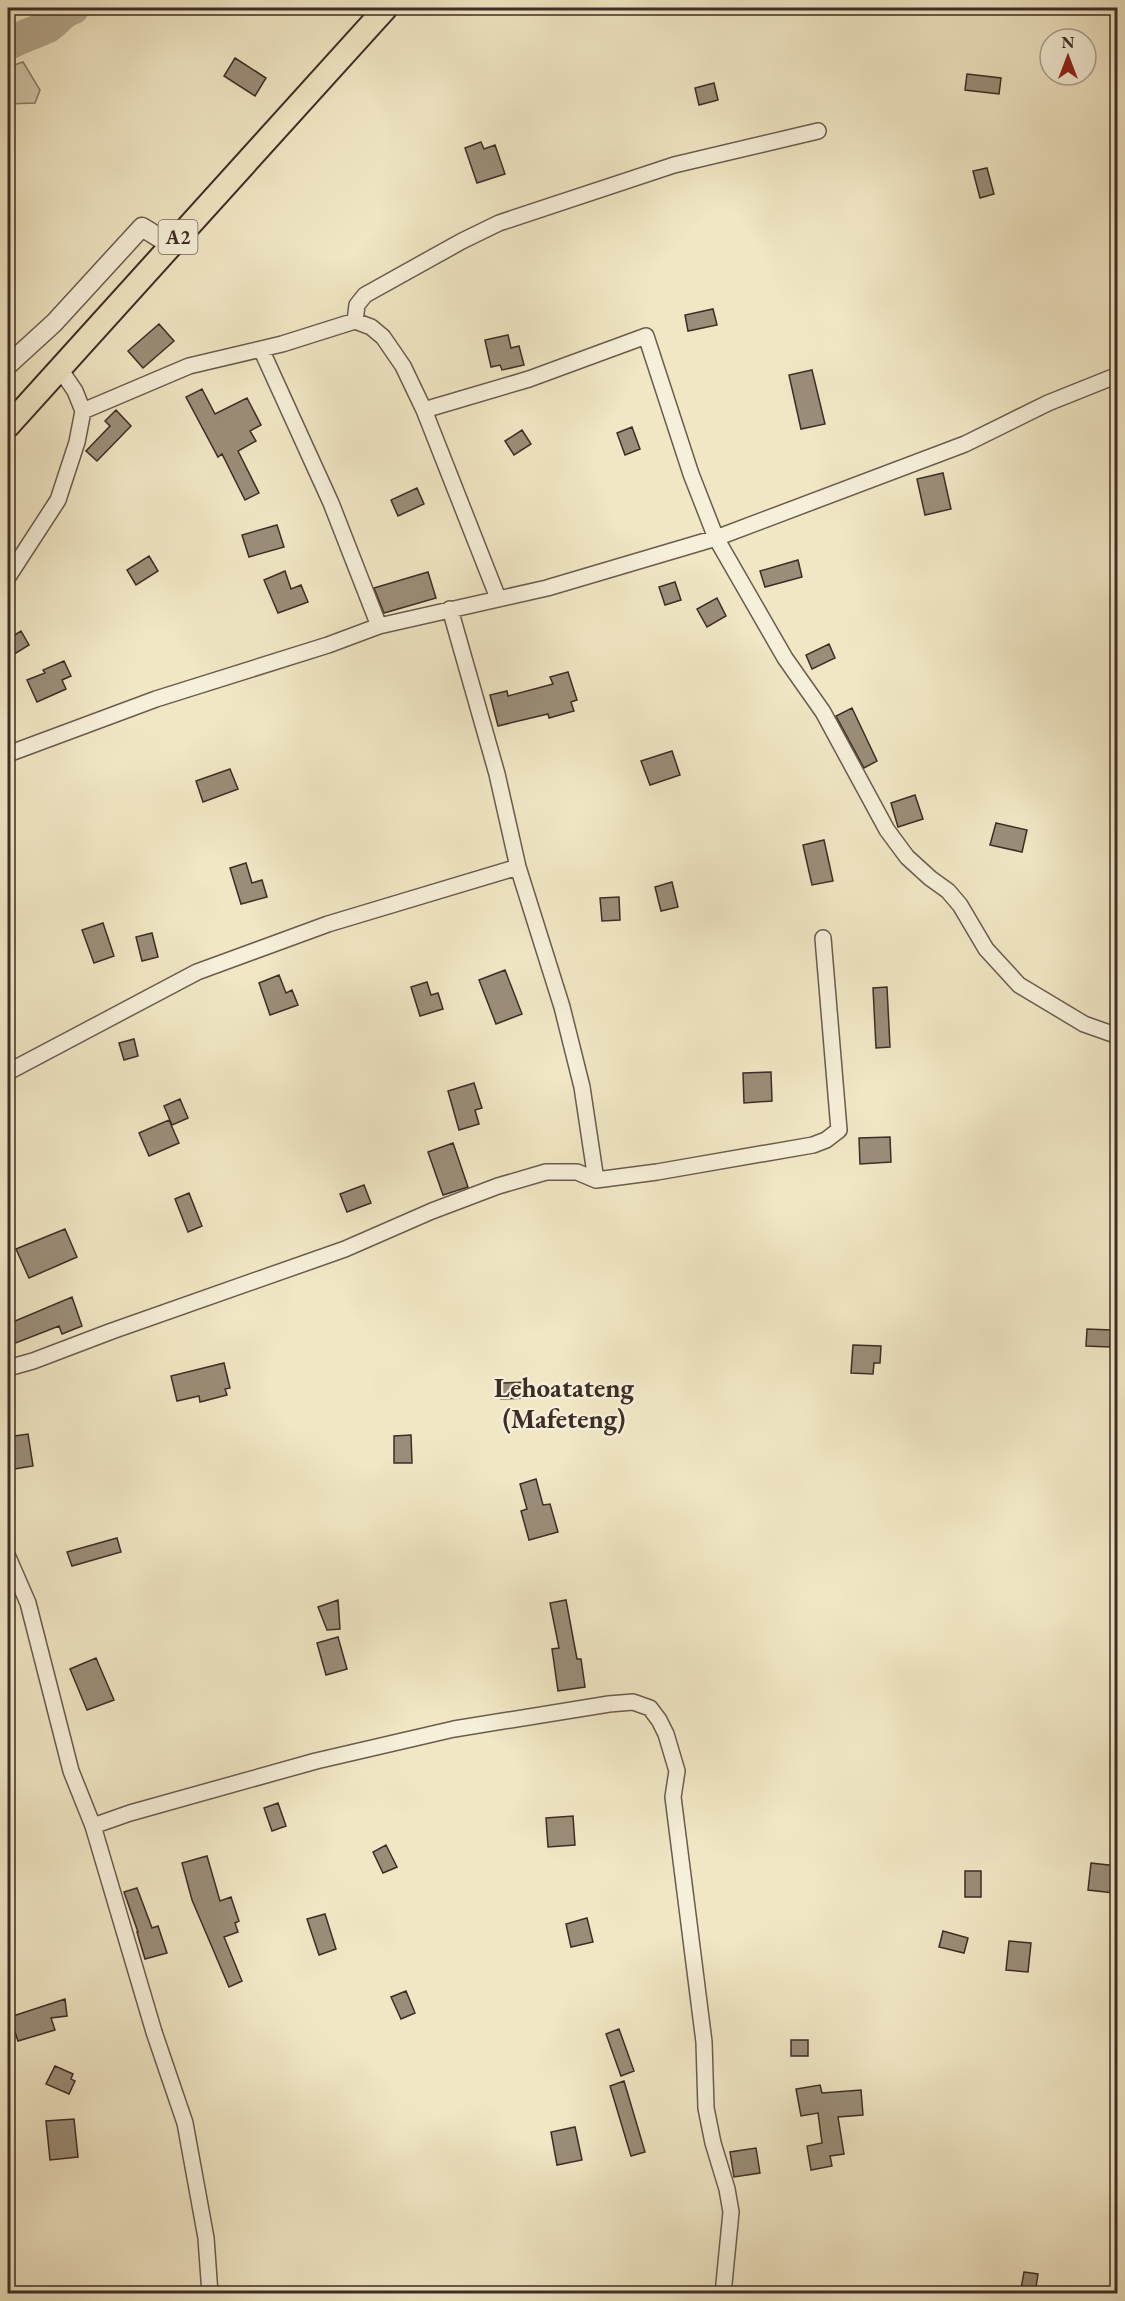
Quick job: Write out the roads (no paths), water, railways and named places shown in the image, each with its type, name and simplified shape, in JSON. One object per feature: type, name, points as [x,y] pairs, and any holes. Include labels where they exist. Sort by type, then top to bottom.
[{"type":"main road","name":"A2","points":[[8,426],[384,9]]},
{"type":"street","points":[[355,321],[357,305],[365,295],[499,223],[674,165],[818,131]]},
{"type":"street","points":[[8,365],[54,323],[142,226],[171,245]]},
{"type":"street","points":[[83,411],[189,366],[316,336],[355,321],[372,327],[383,337],[403,366],[424,410],[498,598]]},
{"type":"street","points":[[424,410],[529,379],[646,336],[691,474],[716,538],[785,658],[823,712],[887,830],[908,857],[954,898],[986,949],[1019,985],[1084,1024],[1118,1036]]},
{"type":"street","points":[[261,349],[331,503],[379,626]]},
{"type":"street","points":[[8,577],[58,500],[77,442],[83,411],[75,391],[60,369]]},
{"type":"street","points":[[8,754],[156,699],[307,652],[379,626],[547,588],[716,538],[966,444],[1048,403],[1118,375]]},
{"type":"street","points":[[450,609],[497,774],[518,867],[562,1007],[582,1087],[596,1180]]},
{"type":"street","points":[[8,1072],[197,972],[328,924],[518,867]]},
{"type":"street","points":[[8,1368],[345,1249],[432,1211],[498,1186],[546,1172],[577,1172],[596,1180],[657,1172],[813,1145],[826,1140],[839,1130],[823,938]]},
{"type":"street","points":[[8,1557],[27,1603],[71,1771],[93,1826],[154,2032],[185,2123],[206,2238],[210,2294]]},
{"type":"street","points":[[93,1826],[130,1813],[316,1761],[454,1730],[609,1704],[633,1702],[650,1708],[666,1734],[677,1771],[673,1797],[704,2042],[706,2108],[731,2212],[723,2294]]},
{"type":"waterway","points":[[8,44],[47,27],[65,11],[73,8]]},
{"type":"district","name":"Lehoatateng (Mafeteng)","points":[[564,1404]]}]
